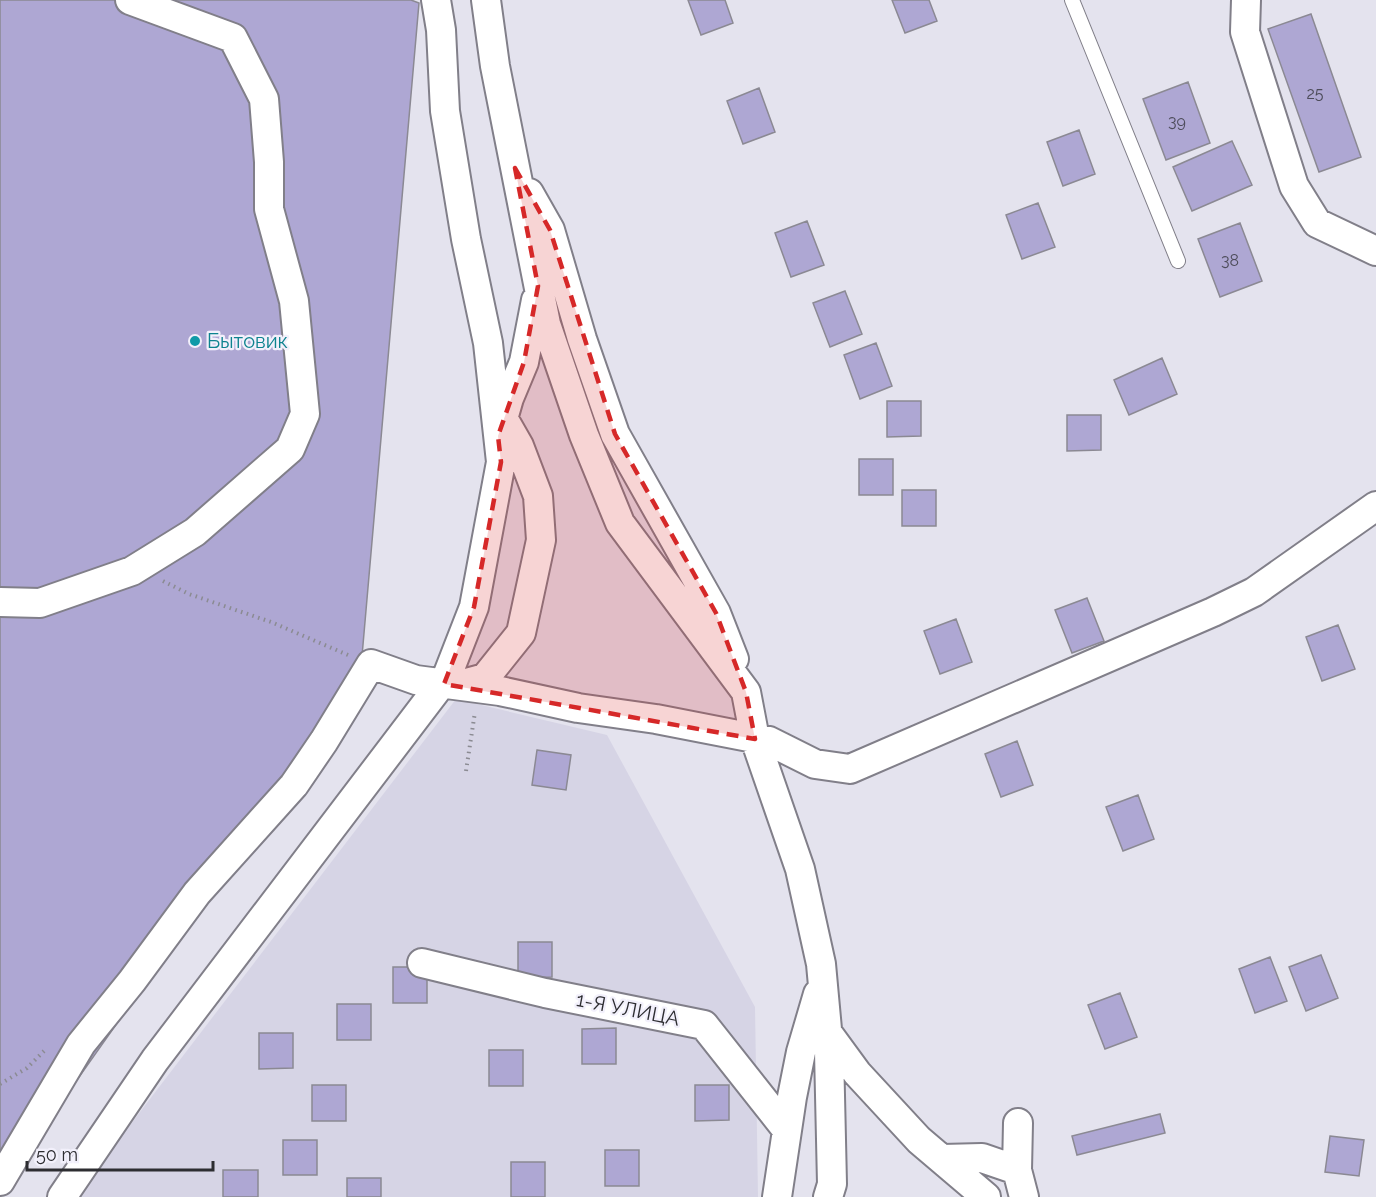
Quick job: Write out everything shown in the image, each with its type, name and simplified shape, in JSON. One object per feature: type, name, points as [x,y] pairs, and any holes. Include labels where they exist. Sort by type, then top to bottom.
[{"type":"street","points":[[0,602],[40,603],[137,568],[195,531],[290,449],[305,414],[294,301],[269,209],[269,162],[264,99],[233,38],[129,0]]},
{"type":"street","points":[[62,1197],[155,1060],[455,685],[474,607],[501,462],[501,427],[488,343],[466,239],[445,111],[441,30],[436,0]]},
{"type":"street","points":[[486,0],[495,66],[546,324],[584,435],[620,523],[746,692]]},
{"type":"street","points":[[1246,0],[1245,32],[1294,186],[1317,223],[1376,251]]},
{"type":"street","points":[[515,168],[550,230],[582,339],[615,434],[716,613],[746,692],[755,739],[800,869],[821,964],[827,1032],[832,1193]]},
{"type":"street","points":[[501,427],[509,398],[524,362],[538,285]]},
{"type":"street","points":[[455,685],[485,678],[521,633],[541,540],[538,496],[519,446],[501,427]]},
{"type":"street","points":[[0,1180],[81,1044],[132,981],[197,893],[294,785],[371,664],[416,680],[500,691],[578,708],[656,719],[769,741],[815,764],[850,769],[1254,592],[1376,506]]},
{"type":"street","name":"1-Я УЛИЦА","points":[[422,963],[545,993],[704,1025],[787,1130]]},
{"type":"street","points":[[777,1197],[801,1052],[822,978]]},
{"type":"street","points":[[827,1032],[857,1073],[920,1140],[986,1197]]},
{"type":"street","points":[[1018,1123],[1017,1170],[1024,1197]]},
{"type":"street","points":[[942,1159],[982,1158],[1017,1170]]},
{"type":"lane","points":[[1071,0],[1178,261]]},
{"type":"path","points":[[137,568],[189,594],[271,622],[371,664]]},
{"type":"path","points":[[455,685],[466,771]]},
{"type":"highlighted area","points":[[515,168],[550,230],[615,434],[716,613],[746,692],[755,739],[444,684],[474,607],[501,462],[498,436],[524,362],[538,286]]},
{"type":"shaded area","points":[[456,699],[607,735],[755,1007],[758,1197],[75,1197]]},
{"type":"building","name":"Бытовик","points":[[0,0],[411,0],[419,3],[360,679],[0,1189]]},
{"type":"building","points":[[688,0],[725,0],[733,23],[701,35]]},
{"type":"building","points":[[892,0],[929,0],[937,21],[905,33]]},
{"type":"building","points":[[1311,14],[1361,157],[1319,172],[1268,29]]},
{"type":"building","points":[[1188,82],[1210,143],[1166,160],[1143,99]]},
{"type":"building","points":[[759,88],[775,132],[743,144],[727,101]]},
{"type":"building","points":[[1079,130],[1095,174],[1063,186],[1047,142]]},
{"type":"building","points":[[1232,141],[1252,185],[1192,211],[1173,167]]},
{"type":"building","points":[[1038,203],[1055,247],[1022,259],[1006,215]]},
{"type":"building","points":[[807,221],[824,265],[791,277],[775,233]]},
{"type":"building","points":[[1240,223],[1262,281],[1220,297],[1198,239]]},
{"type":"building","points":[[845,291],[862,334],[830,347],[813,303]]},
{"type":"building","points":[[876,343],[892,386],[860,399],[844,355]]},
{"type":"building","points":[[1162,358],[1177,394],[1129,415],[1114,380]]},
{"type":"building","points":[[887,401],[921,401],[921,436],[887,437]]},
{"type":"building","points":[[1067,415],[1101,415],[1101,450],[1067,451]]},
{"type":"building","points":[[859,459],[893,459],[893,495],[859,495]]},
{"type":"building","points":[[902,490],[936,490],[936,526],[902,526]]},
{"type":"building","points":[[1087,598],[1104,641],[1072,653],[1055,610]]},
{"type":"building","points":[[956,619],[972,662],[940,674],[924,631]]},
{"type":"building","points":[[1338,625],[1355,669],[1322,681],[1306,637]]},
{"type":"building","points":[[1017,741],[1033,785],[1001,797],[985,754]]},
{"type":"building","points":[[537,750],[571,755],[566,790],[532,785]]},
{"type":"building","points":[[1138,795],[1154,839],[1123,851],[1106,807]]},
{"type":"building","points":[[518,942],[552,942],[552,977],[518,978]]},
{"type":"building","points":[[1321,955],[1338,998],[1306,1011],[1289,967]]},
{"type":"building","points":[[1270,957],[1287,1001],[1255,1013],[1239,969]]},
{"type":"building","points":[[393,967],[427,967],[427,1003],[393,1003]]},
{"type":"building","points":[[1120,993],[1137,1037],[1105,1049],[1088,1005]]},
{"type":"building","points":[[337,1004],[371,1004],[371,1040],[337,1040]]},
{"type":"building","points":[[616,1028],[616,1064],[582,1064],[582,1029]]},
{"type":"building","points":[[259,1033],[293,1033],[293,1068],[259,1069]]},
{"type":"building","points":[[489,1050],[523,1050],[523,1086],[489,1086]]},
{"type":"building","points":[[312,1085],[346,1085],[346,1121],[312,1121]]},
{"type":"building","points":[[695,1085],[729,1085],[729,1120],[695,1121]]},
{"type":"building","points":[[1160,1114],[1165,1133],[1077,1155],[1072,1136]]},
{"type":"building","points":[[1330,1136],[1364,1140],[1359,1176],[1325,1172]]},
{"type":"building","points":[[283,1140],[317,1140],[317,1175],[283,1175]]},
{"type":"building","points":[[605,1150],[639,1150],[639,1186],[605,1186]]},
{"type":"building","points":[[511,1162],[545,1162],[545,1197],[511,1197]]},
{"type":"building","points":[[223,1170],[258,1170],[258,1197],[223,1197]]},
{"type":"building","points":[[347,1178],[381,1178],[381,1197],[347,1197]]},
{"type":"place","name":"Бытовик","points":[[195,341]]}]
